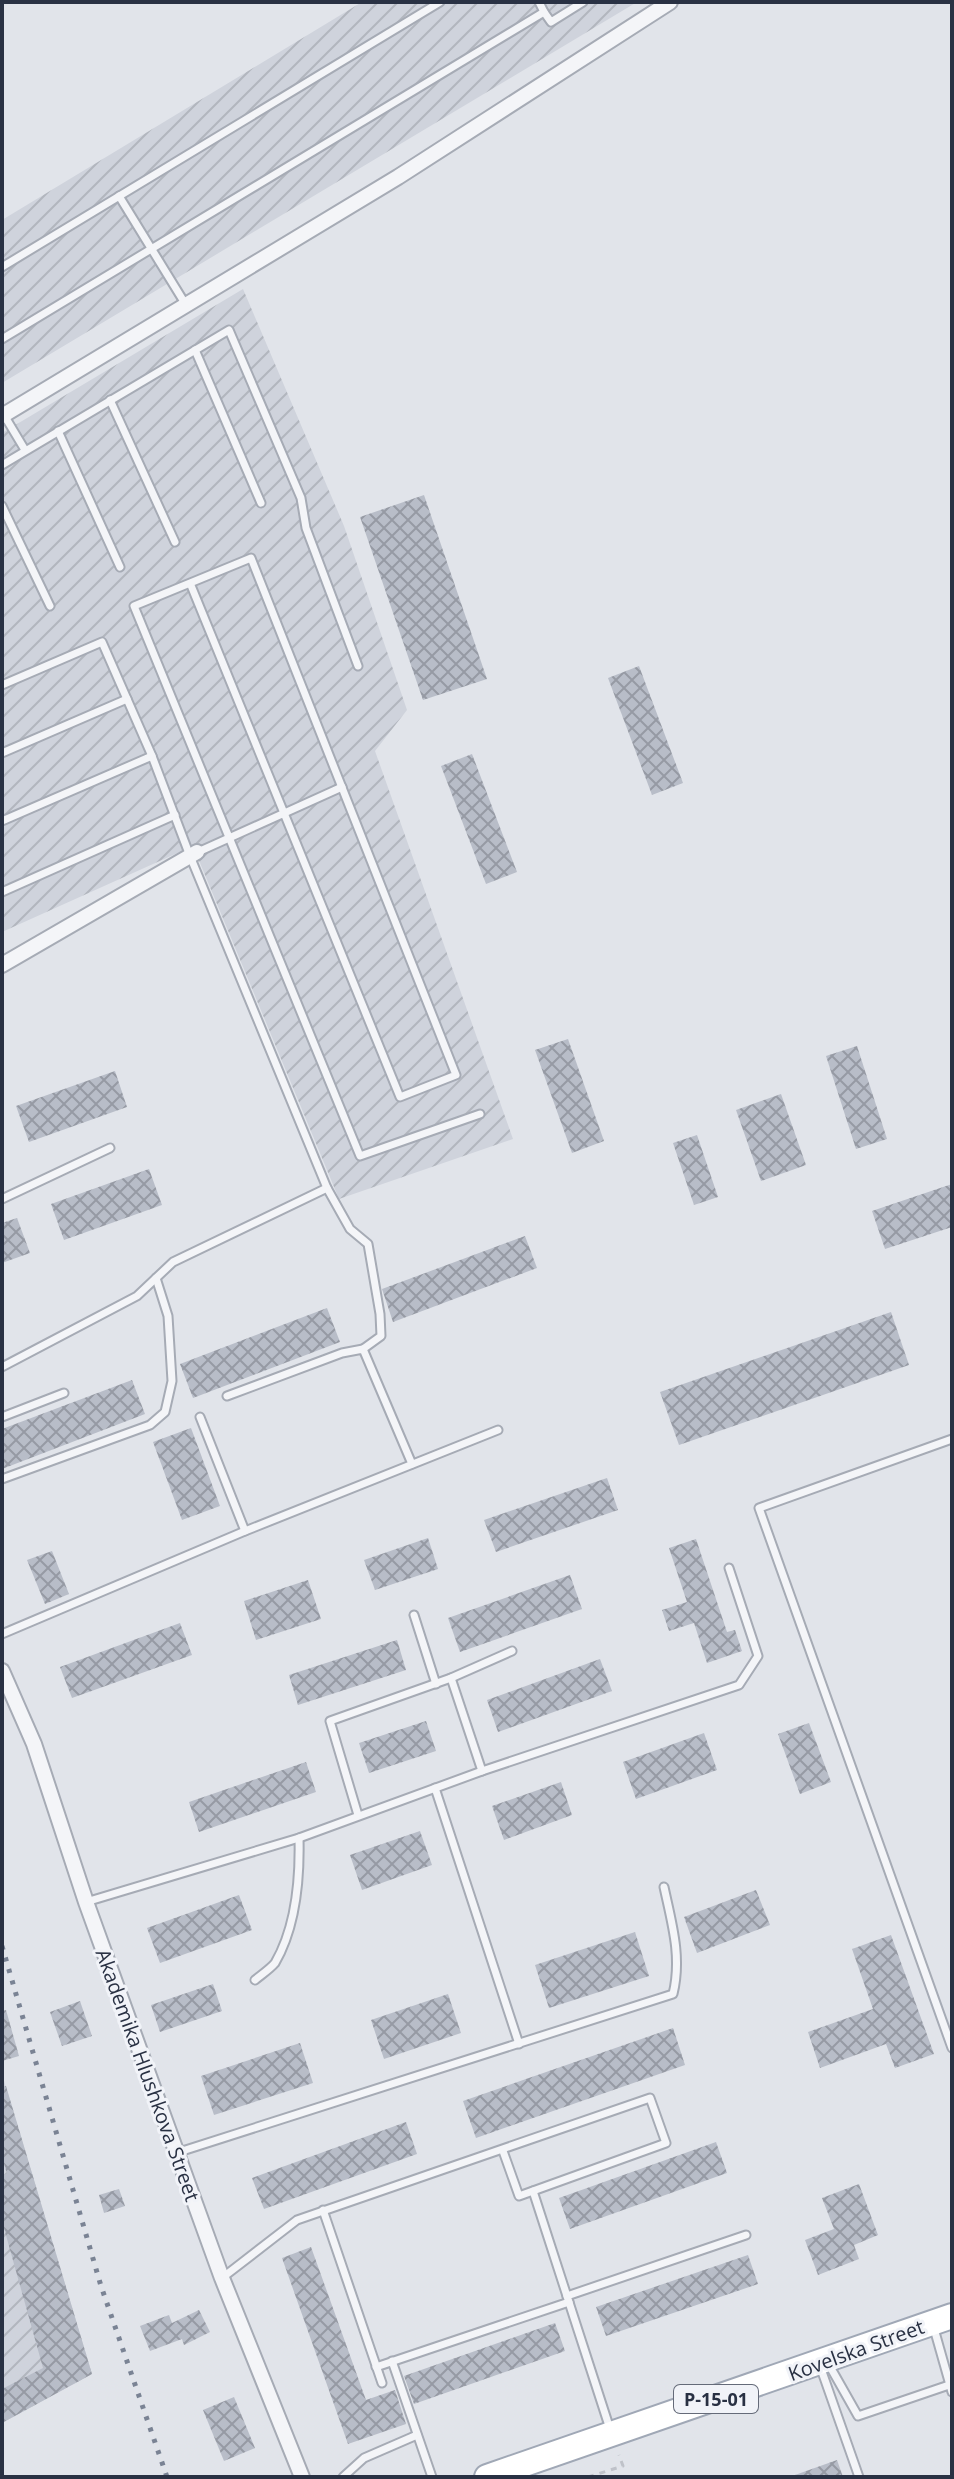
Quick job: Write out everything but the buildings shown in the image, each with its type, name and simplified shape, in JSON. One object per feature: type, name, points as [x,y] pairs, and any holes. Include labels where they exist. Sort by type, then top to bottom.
[{"type":"main road","name":"Kovelska Street","points":[[487,2477],[942,2319]]},
{"type":"street","points":[[3,416],[398,177],[670,2]]},
{"type":"street","points":[[2,965],[193,854]]},
{"type":"street","name":"Akademika Hlushkova Street","points":[[2,1671],[34,1744],[86,1902],[222,2278],[302,2477]]},
{"type":"lane","points":[[2,267],[440,2]]},
{"type":"lane","points":[[539,2],[551,22],[583,2]]},
{"type":"lane","points":[[2,339],[544,12]]},
{"type":"lane","points":[[119,196],[186,305]]},
{"type":"lane","points":[[2,465],[229,330],[301,498],[306,528],[358,666]]},
{"type":"lane","points":[[195,350],[261,503]]},
{"type":"lane","points":[[110,400],[175,542]]},
{"type":"lane","points":[[3,416],[25,450]]},
{"type":"lane","points":[[58,431],[120,567]]},
{"type":"lane","points":[[2,506],[50,606]]},
{"type":"lane","points":[[190,583],[400,1097],[456,1075],[251,558],[190,583],[134,606],[360,1156],[480,1114]]},
{"type":"lane","points":[[2,685],[102,642],[193,854],[327,1188],[350,1229],[368,1244],[381,1336],[363,1349],[342,1353],[227,1396]]},
{"type":"lane","points":[[2,753],[127,699]]},
{"type":"lane","points":[[2,821],[152,756]]},
{"type":"lane","points":[[193,854],[227,836],[342,787]]},
{"type":"lane","points":[[2,892],[175,815]]},
{"type":"lane","points":[[2,1199],[110,1148]]},
{"type":"lane","points":[[2,1367],[137,1296],[173,1262],[327,1188]]},
{"type":"lane","points":[[2,1479],[150,1425],[165,1412],[172,1381],[168,1316],[156,1278]]},
{"type":"lane","points":[[363,1349],[412,1464]]},
{"type":"lane","points":[[2,1417],[64,1393]]},
{"type":"lane","points":[[200,1417],[245,1531]]},
{"type":"lane","points":[[2,1634],[245,1531],[498,1430]]},
{"type":"lane","points":[[952,1439],[759,1508],[952,2048]]},
{"type":"lane","points":[[86,1902],[299,1838],[482,1771],[739,1685],[758,1656],[729,1568]]},
{"type":"lane","points":[[414,1615],[436,1684]]},
{"type":"lane","points":[[358,1815],[330,1721],[436,1684],[512,1651]]},
{"type":"lane","points":[[451,1678],[482,1771]]},
{"type":"lane","points":[[435,1788],[519,2044]]},
{"type":"lane","points":[[255,1980],[274,1965],[290,1923],[300,1871],[299,1838]]},
{"type":"lane","points":[[176,2153],[673,1994],[678,1973],[677,1946],[664,1887]]},
{"type":"lane","points":[[222,2278],[297,2220],[650,2098],[666,2143],[519,2196],[503,2151]]},
{"type":"lane","points":[[533,2191],[612,2434]]},
{"type":"lane","points":[[323,2210],[382,2383]]},
{"type":"lane","points":[[376,2367],[746,2235]]},
{"type":"lane","points":[[823,2362],[858,2416],[951,2389],[942,2319]]},
{"type":"lane","points":[[392,2361],[432,2477]]},
{"type":"lane","points":[[823,2362],[859,2477]]},
{"type":"lane","points":[[343,2477],[364,2458],[417,2435]]},
{"type":"path","points":[[588,2477],[623,2466],[612,2434]]},
{"type":"shaded area","points":[[362,2],[637,2],[2,383],[2,220]]},
{"type":"shaded area","points":[[243,289],[344,526],[407,710],[375,751],[513,1139],[339,1199],[193,846],[2,932],[2,433]]},
{"type":"shaded area","points":[[2,2074],[92,2374],[2,2423]]},
{"type":"railway","points":[[2,1946],[101,2286],[167,2477]]}]
